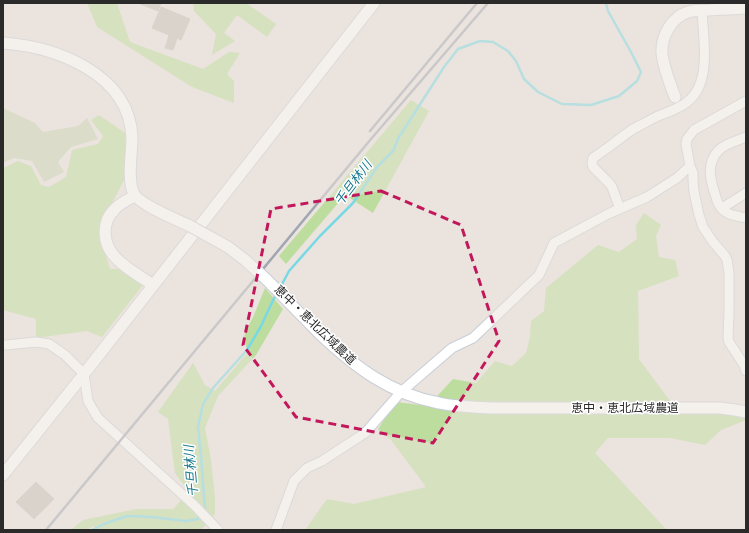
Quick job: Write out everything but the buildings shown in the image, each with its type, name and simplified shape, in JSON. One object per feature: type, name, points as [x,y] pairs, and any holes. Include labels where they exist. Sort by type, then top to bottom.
[{"type":"street","points":[[3,475],[84,374],[374,3]]},
{"type":"street","points":[[674,97],[662,53],[662,45],[670,25],[682,15],[694,11],[746,8]]},
{"type":"street","points":[[620,209],[612,187],[593,167],[593,158],[634,129],[656,117],[677,109],[689,100],[696,92],[703,73],[704,58],[702,10]]},
{"type":"street","points":[[3,43],[38,48],[69,58],[79,63],[96,74],[110,87],[125,108],[132,136],[131,185],[134,196],[113,210],[106,225],[105,240],[115,257],[124,266],[153,284]]},
{"type":"street","points":[[746,100],[694,130],[689,135],[686,144],[690,166],[693,173],[694,192],[703,227],[727,260],[729,273],[728,338],[746,371]]},
{"type":"street","points":[[746,137],[726,145],[719,150],[713,157],[709,172],[717,200],[722,208],[727,212],[746,218]]},
{"type":"street","points":[[276,530],[294,481],[307,468],[322,461],[365,432],[401,392],[452,348],[473,338],[540,275],[554,243],[608,214],[647,197],[677,178],[690,166]]},
{"type":"street","points":[[722,208],[746,193]]},
{"type":"street","name":"恵中・恵北広域農道","points":[[134,196],[147,205],[228,247],[267,280],[319,333],[340,352],[380,382],[401,392],[432,402],[491,408],[720,408],[746,412]]},
{"type":"street","points":[[3,345],[36,342],[49,344],[65,355],[84,374],[88,401],[98,418],[194,505],[218,530]]},
{"type":"highlighted area","points":[[381,191],[461,225],[499,341],[433,443],[296,417],[243,345],[271,209]]},
{"type":"green space","points":[[87,3],[117,3],[130,42],[203,69],[229,52],[240,53],[227,74],[234,81],[234,103],[192,87],[97,27]]},
{"type":"green space","points":[[193,3],[246,3],[276,24],[267,37],[237,15],[224,33],[235,41],[212,55],[216,34],[194,11]]},
{"type":"green space","points":[[411,100],[429,111],[373,213],[345,195],[286,264],[279,256]]},
{"type":"green space","points":[[3,108],[35,123],[43,132],[78,126],[87,118],[98,139],[71,147],[58,162],[64,172],[44,182],[32,161],[14,158],[3,163]]},
{"type":"green space","points":[[99,115],[125,133],[126,176],[105,217],[99,237],[110,269],[122,269],[143,285],[102,337],[87,331],[36,338],[36,319],[3,310],[3,168],[18,161],[31,166],[41,185],[49,187],[66,177],[72,150],[98,144],[103,136],[91,120]]},
{"type":"green space","points":[[644,213],[661,225],[656,236],[659,257],[675,260],[679,276],[638,291],[639,359],[679,413],[722,412],[746,418],[746,420],[721,430],[705,445],[670,438],[608,438],[595,453],[667,530],[305,530],[327,499],[354,504],[426,487],[391,440],[378,429],[396,402],[428,406],[453,379],[476,383],[495,361],[512,366],[526,353],[530,337],[531,321],[544,311],[546,288],[598,245],[619,252],[637,239],[636,225]]},
{"type":"green space","points":[[265,288],[283,309],[256,355],[218,396],[205,428],[211,460],[215,514],[201,530],[96,530],[94,526],[86,530],[71,530],[83,520],[136,509],[173,509],[189,492],[175,473],[168,419],[158,412],[193,363],[205,385],[215,391],[248,352],[243,337]]},
{"type":"waterway","name":"千旦林川","points":[[280,288],[289,271],[320,236],[353,203],[377,167],[393,151],[399,137],[444,67],[458,49],[480,41],[493,42],[508,51],[516,61],[524,79],[538,92],[562,104],[591,105],[619,96],[637,81],[641,72],[608,11],[606,3]]},
{"type":"waterway","name":"千旦林川","points":[[203,511],[205,509],[198,427],[203,404],[213,388],[247,350],[261,326],[276,294]]},
{"type":"waterway","name":"千旦林川","points":[[92,530],[127,516],[186,521],[198,519],[200,515]]},
{"type":"railway","points":[[370,131],[477,3]]},
{"type":"railway","points":[[46,530],[371,139],[488,3]]}]
